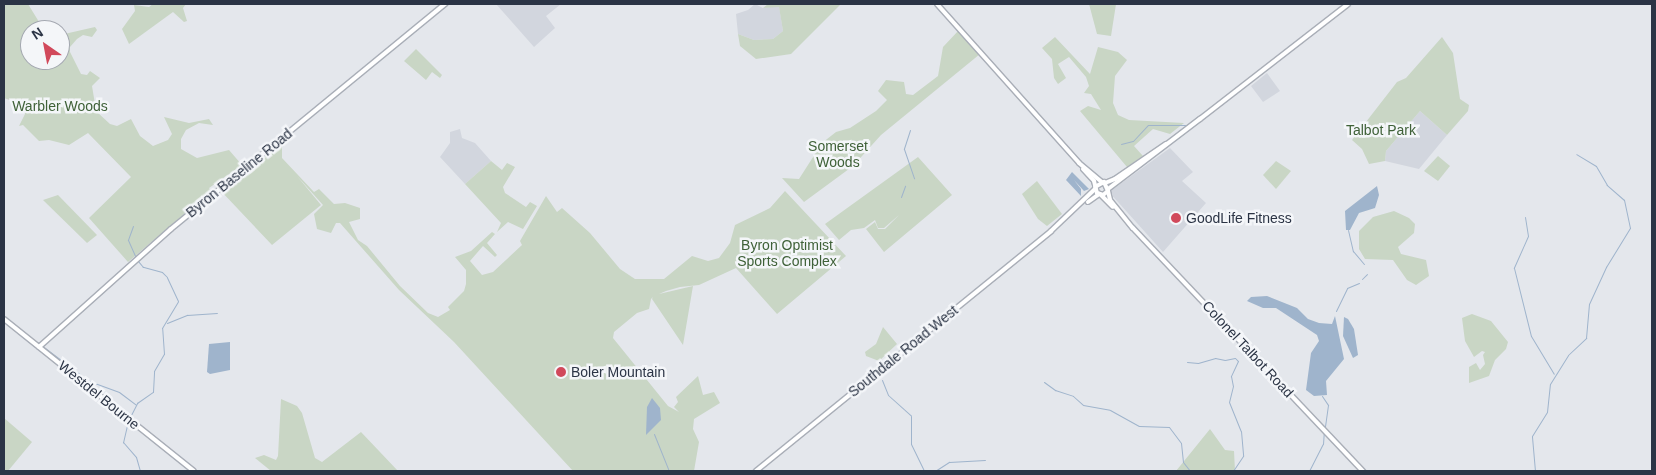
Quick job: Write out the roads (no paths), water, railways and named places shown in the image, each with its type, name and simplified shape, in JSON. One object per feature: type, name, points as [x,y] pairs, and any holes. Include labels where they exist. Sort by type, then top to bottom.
[{"type":"main road","name":"Byron Baseline Road","points":[[39,347],[171,229],[444,4]]},
{"type":"main road","points":[[937,4],[1079,163],[1095,188]]},
{"type":"main road","points":[[1108,190],[1348,4]]},
{"type":"main road","points":[[1079,163],[1103,182],[1115,179],[1168,143]]},
{"type":"main road","name":"Southdale Road West","points":[[1051,231],[1103,182]]},
{"type":"main road","name":"Colonel Talbot Road","points":[[1103,182],[1108,190],[1110,200],[1133,228]]},
{"type":"main road","name":"Colonel Talbot Road","points":[[1095,188],[1363,471]]},
{"type":"main road","name":"Southdale Road West","points":[[756,471],[1051,231],[1099,194],[1108,190]]},
{"type":"main road","name":"Westdel Bourne","points":[[4,319],[194,471]]},
{"type":"water","points":[[1072,172],[1089,189],[1084,191],[1074,180],[1081,189],[1081,196],[1066,180]]},
{"type":"water","points":[[1377,186],[1379,195],[1375,208],[1359,213],[1350,230],[1346,230],[1345,211]]},
{"type":"water","points":[[1267,296],[1297,308],[1308,319],[1319,323],[1332,324],[1335,316],[1344,359],[1326,381],[1327,395],[1314,396],[1306,390],[1311,353],[1319,341],[1317,335],[1276,308],[1263,308],[1247,301],[1251,297]]},
{"type":"water","points":[[1344,317],[1348,319],[1354,329],[1358,355],[1353,358],[1343,336]]},
{"type":"water","points":[[230,342],[230,370],[210,374],[207,372],[209,344]]},
{"type":"water","points":[[652,398],[660,408],[661,420],[646,435],[647,407]]},
{"type":"waterway","points":[[1121,144],[1133,141],[1148,125],[1185,125]]},
{"type":"waterway","points":[[910,130],[904,149],[914,178]]},
{"type":"waterway","points":[[1535,471],[1532,436],[1547,412],[1550,384],[1568,355],[1586,338],[1589,304],[1606,267],[1630,228],[1624,200],[1607,185],[1596,166],[1576,154]]},
{"type":"waterway","points":[[901,197],[905,186]]},
{"type":"waterway","points":[[1525,217],[1528,236],[1514,268],[1531,336],[1554,374]]},
{"type":"waterway","points":[[133,226],[128,240],[136,258]]},
{"type":"waterway","points":[[1348,230],[1353,251],[1364,264]]},
{"type":"waterway","points":[[130,417],[137,403],[153,392],[154,371],[164,354],[162,328],[178,301],[167,277],[162,272],[143,267],[138,261]]},
{"type":"waterway","points":[[1362,279],[1367,274]]},
{"type":"waterway","points":[[1336,311],[1347,288],[1359,283]]},
{"type":"waterway","points":[[167,323],[187,315],[217,313]]},
{"type":"waterway","points":[[37,342],[89,381],[119,392],[136,405]]},
{"type":"waterway","points":[[1187,362],[1198,363],[1215,358],[1225,360],[1235,358],[1238,361],[1231,376],[1233,386],[1229,402],[1241,431],[1243,456],[1233,471]]},
{"type":"waterway","points":[[882,380],[888,395],[911,416],[911,444],[924,471]]},
{"type":"waterway","points":[[1044,382],[1055,390],[1073,396],[1083,405],[1110,410],[1139,426],[1169,427],[1181,443],[1183,462],[1190,471]]},
{"type":"waterway","points":[[1322,396],[1328,405],[1325,427]]},
{"type":"waterway","points":[[128,421],[123,442],[136,457],[140,471]]},
{"type":"waterway","points":[[1309,471],[1323,444],[1324,431]]},
{"type":"waterway","points":[[654,434],[669,471]]},
{"type":"waterway","points":[[935,471],[949,462],[985,460]]},
{"type":"place","name":"GoodLife Fitness","points":[[1176,218]]},
{"type":"place","name":"Boler Mountain","points":[[561,372]]},
{"type":"park label","name":"Warbler Woods","points":[[60,106]]},
{"type":"park label","name":"Talbot Park","points":[[1381,130]]},
{"type":"park label","name":"Somerset Woods","points":[[838,154]]},
{"type":"park label","name":"Byron Optimist Sports Complex","points":[[787,254]]}]
